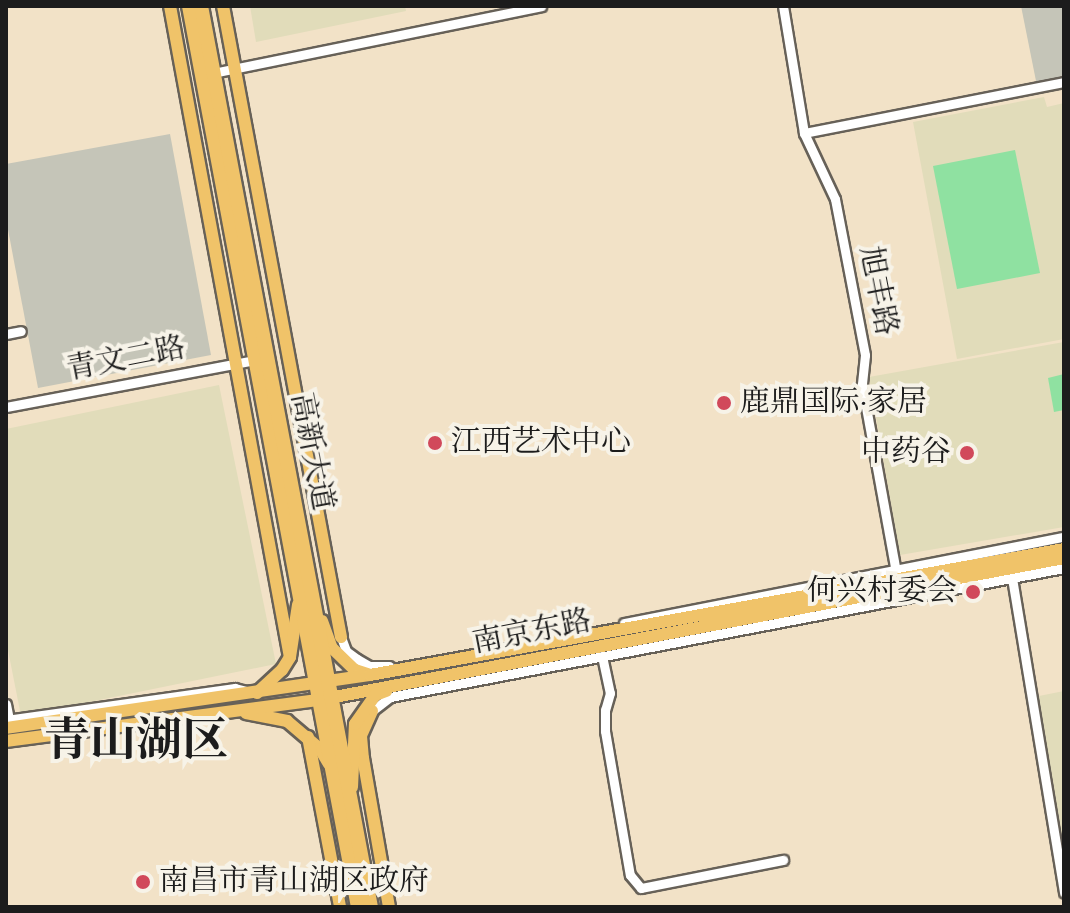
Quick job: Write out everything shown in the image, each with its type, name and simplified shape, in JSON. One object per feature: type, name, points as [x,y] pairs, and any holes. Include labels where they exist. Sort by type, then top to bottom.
[{"type":"highway","name":"高新大道","points":[[189,6],[254,360],[325,699],[352,802],[371,907]]},
{"type":"highway","name":"高新大道","points":[[201,6],[305,597]]},
{"type":"highway","name":"高新大道","points":[[325,699],[332,769],[358,907]]},
{"type":"main road","points":[[170,6],[290,657]]},
{"type":"main road","points":[[223,6],[341,637]]},
{"type":"main road","name":"南京东路","points":[[8,732],[370,675],[1064,549]]},
{"type":"main road","name":"南京东路","points":[[8,732],[136,724],[325,699],[897,580],[1011,573],[1064,558]]},
{"type":"main road","points":[[257,693],[282,670],[290,657],[305,597]]},
{"type":"main road","points":[[305,597],[332,648],[355,670],[370,675]]},
{"type":"main road","points":[[352,802],[355,724],[375,695],[407,683]]},
{"type":"main road","points":[[235,711],[287,721],[308,737],[332,769]]},
{"type":"main road","points":[[372,711],[364,723],[362,747],[389,907]]},
{"type":"main road","points":[[308,737],[340,907]]},
{"type":"street","points":[[213,73],[541,6]]},
{"type":"street","name":"旭丰路","points":[[783,6],[804,133],[835,199],[865,355],[862,385],[897,580]]},
{"type":"street","points":[[804,133],[1064,82]]},
{"type":"street","points":[[6,334],[21,331]]},
{"type":"street","name":"青文二路","points":[[6,407],[254,360]]},
{"type":"street","points":[[341,637],[346,651],[357,659],[382,667],[897,580],[1064,537]]},
{"type":"street","points":[[372,711],[390,697],[1011,573],[1064,568]]},
{"type":"street","points":[[1011,573],[1064,893]]},
{"type":"street","points":[[602,656],[610,693],[605,731],[630,875],[641,888],[783,860]]},
{"type":"street","points":[[436,678],[479,679]]},
{"type":"street","points":[[6,704],[8,732]]},
{"type":"shaded area","points":[[250,6],[405,6],[406,11],[256,42]]},
{"type":"shaded area","points":[[1021,6],[1064,6],[1064,81],[1037,86]]},
{"type":"shaded area","points":[[1044,97],[1047,107],[1064,103],[1064,339],[957,359],[913,122]]},
{"type":"shaded area","points":[[170,134],[211,355],[38,388],[6,219],[6,164]]},
{"type":"shaded area","name":"中药谷","points":[[1064,342],[1064,527],[900,555],[869,377]]},
{"type":"shaded area","points":[[219,385],[276,664],[21,716],[6,640],[6,429]]},
{"type":"shaded area","points":[[1064,691],[1064,867],[1034,697]]},
{"type":"green space","points":[[1015,150],[1040,273],[957,289],[933,166]]},
{"type":"green space","points":[[1064,374],[1064,410],[1054,412],[1048,378]]},
{"type":"place","name":"鹿鼎国际·家居","points":[[724,403]]},
{"type":"place","name":"江西艺术中心","points":[[435,443]]},
{"type":"place","name":"中药谷","points":[[967,453]]},
{"type":"place","name":"何兴村委会","points":[[973,592]]},
{"type":"place","name":"南昌市青山湖区政府","points":[[143,882]]},
{"type":"district","name":"青山湖区","points":[[136,743]]}]
